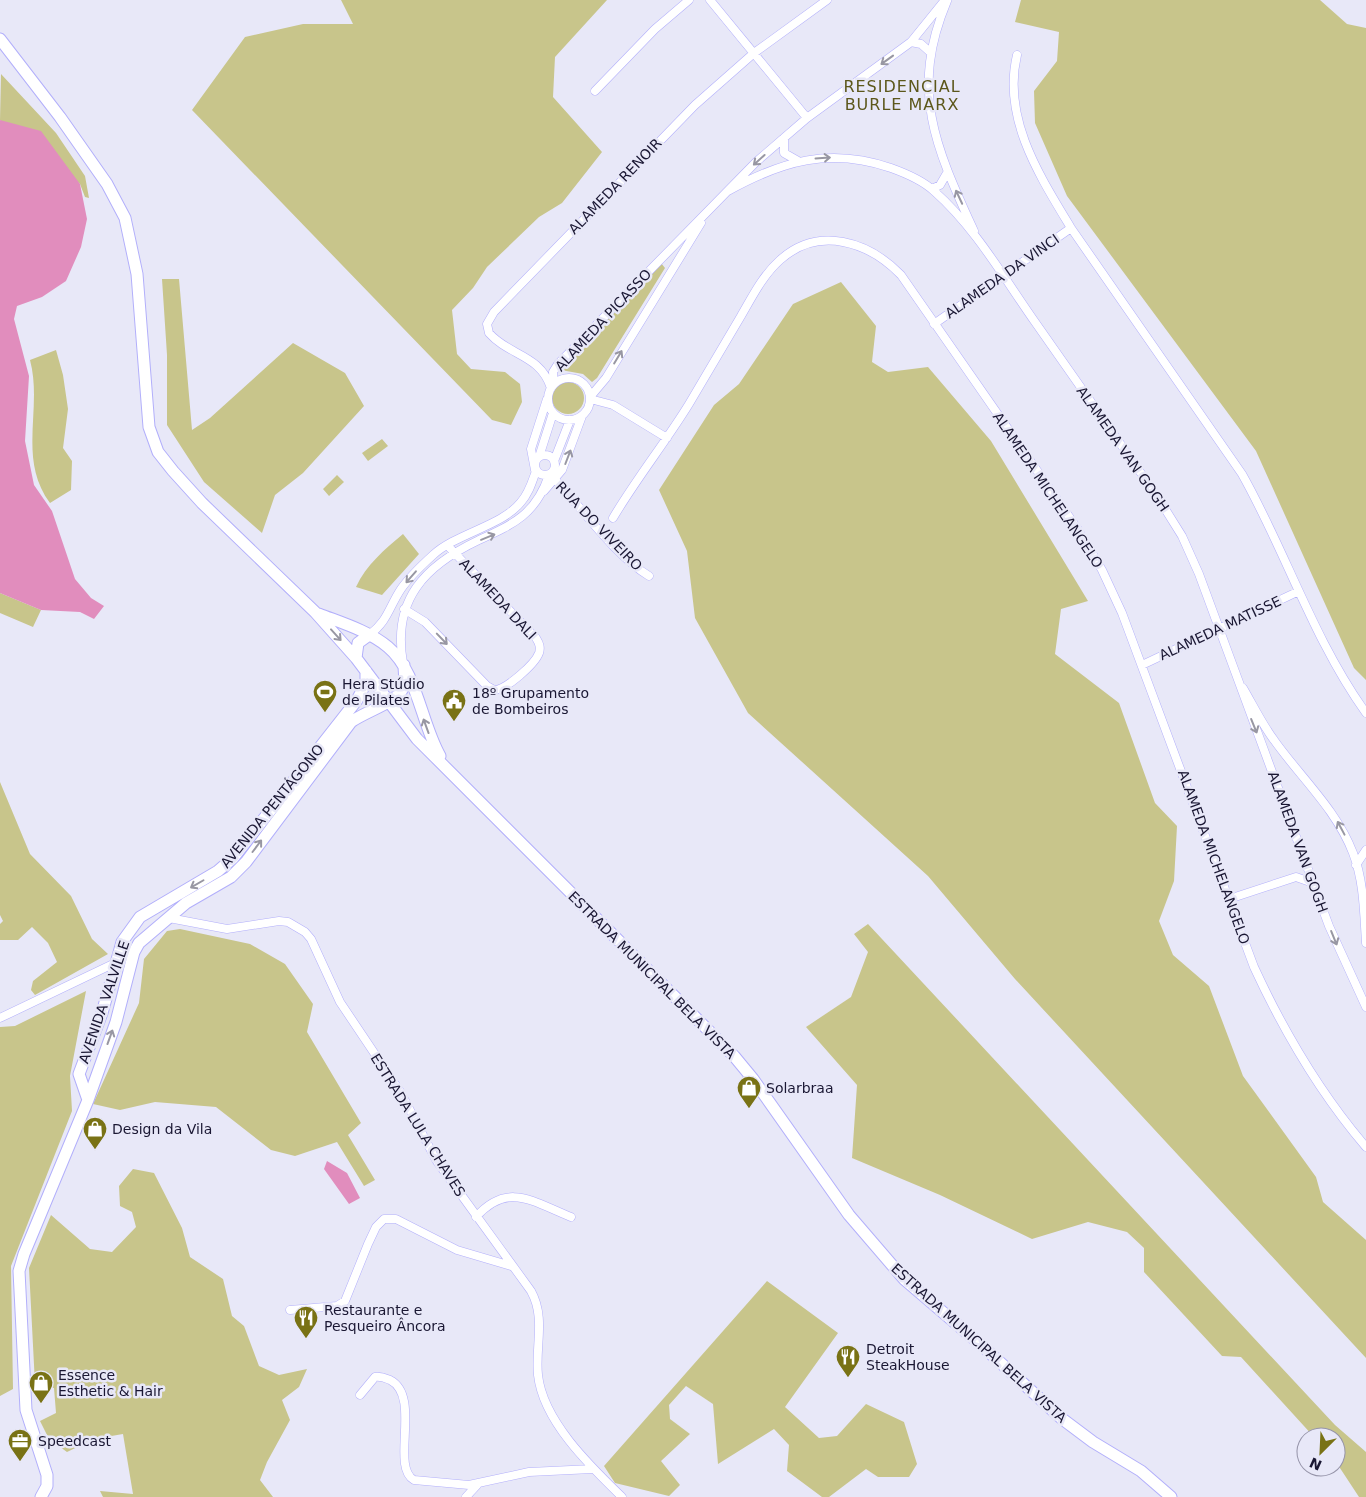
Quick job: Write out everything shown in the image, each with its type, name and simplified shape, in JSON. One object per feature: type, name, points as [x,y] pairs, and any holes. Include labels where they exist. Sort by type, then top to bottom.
[{"type":"main road","name":"ESTRADA MUNICIPAL BELA VISTA","points":[[0,39],[60,117],[118,187],[134,222],[142,261],[152,343],[156,423],[161,443],[177,466],[226,523],[315,612],[356,658],[408,728],[734,1056],[849,1215],[904,1279],[1067,1422],[1093,1442],[1141,1471],[1172,1497]]},
{"type":"main road","name":"ALAMEDA PICASSO","points":[[315,612],[369,635],[390,648],[404,665],[426,728],[448,770]]},
{"type":"main road","points":[[356,658],[358,643],[369,635]]},
{"type":"main road","points":[[388,702],[403,689],[404,665]]},
{"type":"main road","name":"AVENIDA PENTÁGONO","points":[[127,933],[140,917],[218,872],[233,858],[357,700],[366,683],[366,672]]},
{"type":"main road","name":"AVENIDA PENTÁGONO","points":[[136,947],[186,903],[231,877],[246,862],[351,722],[388,702]]},
{"type":"main road","points":[[120,945],[124,951],[136,947],[136,933],[127,933]]},
{"type":"main road","name":"AVENIDA VALVILLE","points":[[88,1100],[79,1074],[102,1013],[120,945],[127,933]]},
{"type":"main road","name":"AVENIDA VALVILLE","points":[[40,1497],[47,1486],[47,1475],[26,1410],[19,1271],[24,1254],[88,1100],[104,1056],[116,1022],[136,947]]},
{"type":"main road","points":[[92,1040],[92,1051],[96,1055],[104,1056]]},
{"type":"street","points":[[596,91],[654,29],[688,0]]},
{"type":"street","points":[[710,0],[807,118]]},
{"type":"street","name":"ALAMEDA RENOIR","points":[[551,389],[545,374],[535,363],[489,333],[487,324],[494,312],[676,124],[754,53],[828,0]]},
{"type":"street","name":"ALAMEDA PICASSO","points":[[369,635],[386,620],[395,599],[411,577],[435,553],[517,507],[527,494],[536,470],[531,449],[551,389],[553,372],[556,366],[756,162],[807,118],[911,42],[946,0]]},
{"type":"street","name":"ALAMEDA PICASSO","points":[[946,0],[930,52],[929,106],[938,148],[947,173],[979,242]]},
{"type":"street","points":[[911,42],[921,44],[930,52]]},
{"type":"street","points":[[1017,55],[1012,85],[1014,105],[1022,135],[1042,178],[1070,228],[1242,474],[1262,510],[1297,592],[1343,679],[1366,713]]},
{"type":"street","points":[[784,138],[784,153],[798,161]]},
{"type":"street","name":"ALAMEDA PICASSO","points":[[728,191],[759,174],[798,161],[835,157],[877,163],[898,170],[932,189],[979,242]]},
{"type":"street","points":[[932,189],[940,184],[947,173]]},
{"type":"street","name":"ALAMEDA PICASSO","points":[[590,398],[606,378],[672,267],[714,205]]},
{"type":"street","name":"ALAMEDA DA VINCI","points":[[934,324],[1070,228]]},
{"type":"street","name":"ALAMEDA MICHELANGELO","points":[[613,518],[667,438],[770,269],[790,252],[804,245],[840,241],[866,248],[878,255],[901,276],[1091,551],[1111,588],[1142,665],[1254,967],[1285,1031],[1312,1076],[1366,1146]]},
{"type":"street","name":"ALAMEDA VAN GOGH","points":[[979,242],[1170,516],[1199,574],[1335,942],[1362,992],[1366,1007]]},
{"type":"street","name":"ALAMEDA PICASSO","points":[[661,258],[667,259],[672,267]]},
{"type":"street","name":"ALAMEDA PICASSO","points":[[404,665],[400,638],[404,609],[414,589],[424,578],[456,554],[516,523],[543,493],[551,476],[567,461],[582,416],[588,407],[590,398],[588,389],[579,380],[566,378],[551,389]]},
{"type":"street","points":[[551,389],[548,401],[553,412],[558,417],[570,420],[582,416]]},
{"type":"street","points":[[590,398],[613,405],[667,438]]},
{"type":"street","points":[[553,412],[539,457],[535,463],[536,470],[543,475],[551,476],[555,467],[554,461],[570,420]]},
{"type":"street","points":[[539,457],[548,455],[554,461]]},
{"type":"street","name":"RUA DO VIVEIRO","points":[[551,476],[634,565],[649,576]]},
{"type":"street","name":"ALAMEDA DALI","points":[[404,609],[425,622],[487,686],[494,690],[508,685],[538,656],[540,648],[536,638],[447,545]]},
{"type":"street","name":"ALAMEDA MATISSE","points":[[1142,665],[1297,592]]},
{"type":"street","name":"ALAMEDA VAN GOGH","points":[[1235,674],[1273,739],[1330,810],[1349,844],[1362,886],[1366,943]]},
{"type":"street","points":[[1262,745],[1273,739]]},
{"type":"street","points":[[1349,844],[1366,849],[1356,865]]},
{"type":"street","points":[[1296,877],[1304,861]]},
{"type":"street","points":[[1230,899],[1296,877],[1313,883]]},
{"type":"street","points":[[186,903],[184,914],[187,921]]},
{"type":"street","name":"ESTRADA LULA CHAVES","points":[[169,918],[227,930],[279,921],[292,924],[305,932],[311,939],[340,1002],[401,1093],[436,1160],[511,1266],[532,1291],[540,1321],[538,1376],[548,1408],[576,1449],[592,1468],[622,1497]]},
{"type":"street","points":[[0,1018],[115,964]]},
{"type":"street","points":[[476,1217],[492,1201],[511,1196],[571,1217]]},
{"type":"street","points":[[290,1310],[337,1306],[345,1301],[376,1227],[384,1219],[396,1219],[457,1250],[511,1266]]},
{"type":"street","points":[[360,1395],[376,1377],[386,1378],[400,1388],[405,1403],[405,1461],[408,1475],[412,1479],[464,1485],[478,1484],[528,1472],[592,1468]]},
{"type":"street","points":[[466,1497],[478,1484]]},
{"type":"shaded area","points":[[341,0],[607,0],[555,57],[553,97],[602,152],[562,203],[539,217],[487,267],[473,288],[452,310],[457,354],[471,369],[505,372],[520,384],[522,402],[511,425],[492,420],[192,110],[245,37],[303,24],[353,24]]},
{"type":"shaded area","points":[[1021,0],[1320,0],[1347,24],[1366,28],[1366,680],[1354,668],[1256,451],[1067,196],[1035,123],[1034,91],[1057,61],[1059,32],[1015,22]]},
{"type":"shaded area","points":[[1,74],[56,133],[85,176],[89,198],[85,197],[80,184],[0,120]]},
{"type":"shaded area","points":[[0,120],[41,131],[80,184],[87,219],[81,247],[66,281],[42,297],[17,306],[14,319],[29,376],[25,441],[34,485],[52,511],[75,579],[91,598],[104,606],[94,619],[80,612],[41,610],[0,593]]},
{"type":"shaded area","points":[[661,263],[665,268],[597,378],[592,382],[583,374],[561,370],[562,365]]},
{"type":"shaded area","points":[[162,279],[179,279],[192,430],[210,418],[293,343],[345,373],[364,406],[303,473],[275,495],[262,533],[204,482],[167,425],[167,355]]},
{"type":"shaded area","points":[[841,282],[876,326],[872,362],[888,372],[928,367],[991,441],[1088,601],[1061,609],[1055,654],[1119,703],[1155,803],[1177,826],[1174,881],[1159,921],[1173,955],[1209,986],[1243,1076],[1316,1177],[1323,1202],[1366,1240],[1366,1358],[1015,979],[928,876],[748,713],[695,618],[687,551],[659,490],[714,405],[739,384],[793,304]]},
{"type":"shaded area","points":[[56,350],[63,375],[68,409],[63,448],[72,461],[71,490],[50,503],[40,486],[35,469],[32,433],[34,397],[30,360]]},
{"type":"shaded area","points":[[568,382],[574,383],[579,387],[583,392],[583,404],[579,409],[574,413],[568,414],[562,413],[557,409],[553,404],[552,398],[553,392],[557,387],[562,383]]},
{"type":"shaded area","points":[[382,439],[388,446],[368,461],[362,453]]},
{"type":"shaded area","points":[[337,475],[344,482],[329,496],[323,489]]},
{"type":"shaded area","points":[[403,534],[419,554],[382,595],[356,587],[371,565]]},
{"type":"shaded area","points":[[0,593],[41,610],[33,627],[0,613]]},
{"type":"shaded area","points":[[0,782],[30,854],[71,896],[92,939],[108,954],[35,995],[31,990],[33,981],[57,962],[48,943],[32,927],[18,940],[0,940],[0,924],[3,921],[0,915]]},
{"type":"shaded area","points":[[868,924],[1337,1427],[1305,1427],[1241,1357],[1222,1356],[1144,1272],[1144,1248],[1127,1232],[1088,1222],[1032,1239],[940,1195],[852,1158],[857,1085],[806,1027],[851,997],[868,952],[854,934]]},
{"type":"shaded area","points":[[180,929],[250,944],[285,964],[313,1004],[307,1032],[361,1123],[348,1135],[375,1180],[364,1186],[337,1142],[295,1156],[271,1150],[216,1107],[155,1102],[120,1110],[93,1104],[139,1003],[144,959],[167,931]]},
{"type":"shaded area","points":[[86,991],[70,1076],[72,1111],[11,1266],[13,1389],[0,1396],[0,1027],[15,1026]]},
{"type":"shaded area","points":[[327,1161],[347,1173],[360,1198],[349,1204],[324,1169]]},
{"type":"shaded area","points":[[133,1169],[154,1173],[182,1228],[190,1257],[223,1279],[232,1316],[244,1326],[259,1366],[279,1375],[307,1369],[299,1387],[282,1400],[290,1420],[267,1462],[260,1480],[273,1497],[103,1497],[100,1491],[133,1494],[123,1434],[94,1439],[67,1452],[49,1439],[40,1421],[56,1413],[54,1388],[35,1384],[29,1268],[51,1215],[90,1249],[112,1252],[136,1227],[132,1212],[120,1206],[119,1186]]},
{"type":"shaded area","points":[[767,1281],[838,1333],[785,1407],[819,1438],[837,1436],[866,1404],[904,1422],[917,1464],[909,1477],[878,1477],[866,1469],[829,1497],[822,1497],[787,1471],[789,1445],[774,1429],[718,1464],[713,1404],[686,1386],[669,1405],[670,1419],[690,1434],[661,1461],[680,1485],[669,1496],[615,1483],[604,1466]]},
{"type":"shaded area","points":[[1346,1435],[1366,1452],[1366,1497],[1359,1497],[1346,1477]]},
{"type":"place","name":"Hera Stúdio de Pilates","points":[[325,713]]},
{"type":"place","name":"18º Grupamento de Bombeiros","points":[[454,722]]},
{"type":"place","name":"Solarbraa","points":[[749,1109]]},
{"type":"place","name":"Design da Vila","points":[[95,1150]]},
{"type":"place","name":"Restaurante e Pesqueiro Âncora","points":[[306,1339]]},
{"type":"place","name":"Detroit SteakHouse","points":[[848,1378]]},
{"type":"place","name":"Essence Esthetic & Hair","points":[[41,1404]]},
{"type":"place","name":"Speedcast","points":[[20,1462]]},
{"type":"district","name":"RESIDENCIAL BURLE MARX","points":[[902,95]]}]
